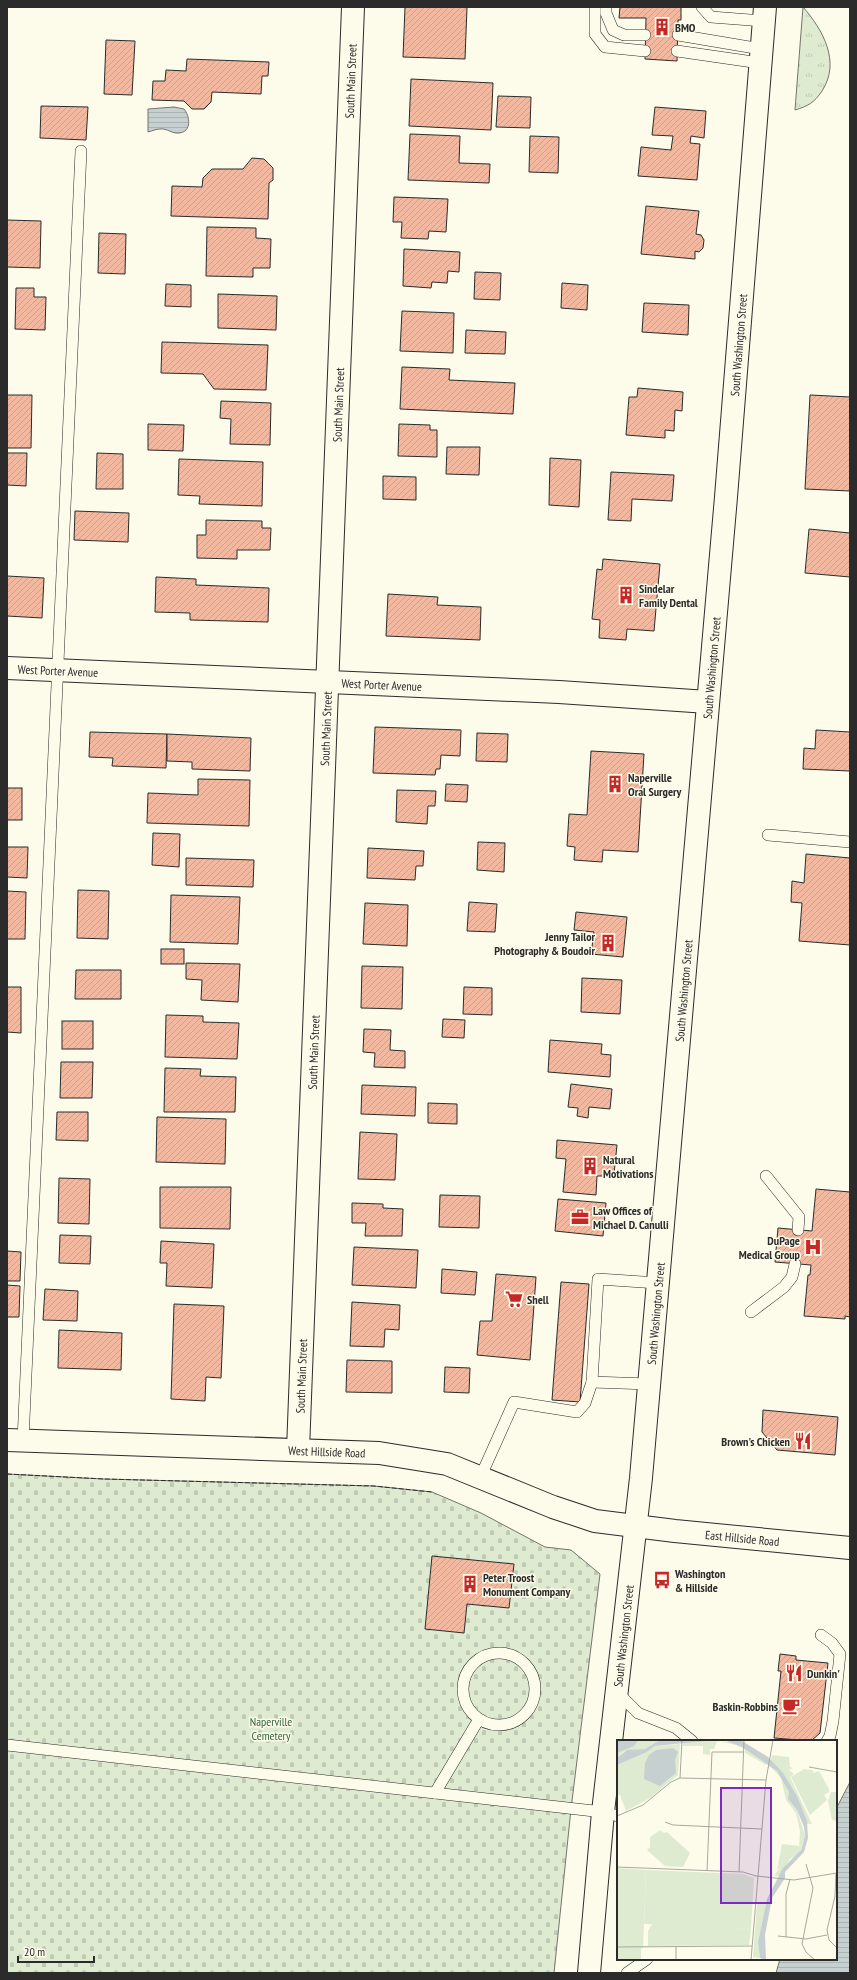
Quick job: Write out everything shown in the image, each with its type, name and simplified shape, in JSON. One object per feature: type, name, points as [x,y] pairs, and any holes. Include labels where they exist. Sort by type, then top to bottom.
[{"type":"street","name":"South Main Street","points":[[298,1450],[353,7]]},
{"type":"street","name":"South Washington Street","points":[[589,1973],[611,1814],[618,1693],[658,1283],[708,702],[764,14]]},
{"type":"street","name":"West Porter Avenue","points":[[7,668],[567,693],[708,702]]},
{"type":"street","name":"West Hillside Road","points":[[15,1440],[379,1453],[446,1464],[553,1507],[595,1521],[635,1526]]},
{"type":"street","name":"East Hillside Road","points":[[635,1526],[850,1548]]},
{"type":"lane","points":[[595,7],[595,34],[605,47],[645,51]]},
{"type":"lane","points":[[606,7],[606,12],[613,30],[624,35],[645,35]]},
{"type":"lane","points":[[702,7],[711,17],[764,14]]},
{"type":"lane","points":[[678,34],[760,56]]},
{"type":"lane","points":[[677,51],[760,56]]},
{"type":"lane","points":[[15,1440],[58,670],[81,151]]},
{"type":"lane","points":[[768,835],[850,842]]},
{"type":"lane","points":[[766,1176],[789,1202],[799,1217],[798,1230]]},
{"type":"lane","points":[[751,1312],[784,1287],[792,1277],[795,1264]]},
{"type":"lane","points":[[480,1478],[514,1402],[577,1412],[585,1403],[592,1382],[598,1279],[658,1283]]},
{"type":"lane","points":[[592,1382],[649,1384]]},
{"type":"lane","points":[[821,1635],[832,1643],[840,1654],[833,1721],[830,1736],[828,1740]]},
{"type":"lane","points":[[495,1653],[508,1654],[519,1658],[528,1666],[536,1687],[530,1709],[522,1717],[512,1723],[501,1725],[489,1723],[479,1719],[470,1710],[464,1699],[463,1687],[469,1669],[483,1656],[495,1653]]},
{"type":"lane","points":[[618,1693],[638,1713],[676,1728],[691,1740]]},
{"type":"lane","points":[[434,1793],[479,1719]]},
{"type":"lane","points":[[7,1745],[611,1814]]},
{"type":"lane","points":[[627,1973],[646,1960]]},
{"type":"green space","points":[[803,7],[823,36],[830,58],[830,69],[822,91],[813,101],[795,110]]},
{"type":"green space","name":"Naperville Cemetery","points":[[7,1474],[104,1479],[374,1486],[432,1492],[481,1513],[545,1547],[571,1550],[600,1574],[571,1809],[554,1973],[7,1973]]},
{"type":"shaded area","points":[[174,107],[184,109],[186,112],[189,123],[186,130],[179,133],[174,133],[165,129],[157,129],[148,132],[148,109]]},
{"type":"shaded area","points":[[850,1782],[850,1973],[776,1973],[780,1960],[837,1960],[837,1807]]},
{"type":"building","points":[[405,7],[467,7],[465,59],[403,57]]},
{"type":"building","name":"BMO","points":[[620,7],[681,7],[681,20],[678,20],[677,61],[645,59],[646,18],[619,18]]},
{"type":"building","points":[[106,40],[135,41],[132,95],[104,94]]},
{"type":"building","points":[[187,59],[269,62],[268,76],[262,76],[261,94],[212,92],[211,102],[204,109],[192,109],[184,101],[152,100],[153,81],[165,81],[166,70],[186,71]]},
{"type":"building","points":[[411,79],[493,83],[491,130],[409,126]]},
{"type":"building","points":[[498,96],[531,97],[530,128],[496,127]]},
{"type":"building","points":[[41,106],[88,107],[86,140],[40,138]]},
{"type":"building","points":[[655,107],[706,111],[704,138],[691,136],[690,143],[700,144],[697,180],[638,176],[641,147],[671,150],[673,136],[652,135]]},
{"type":"building","points":[[410,134],[460,136],[459,163],[490,164],[489,183],[408,180]]},
{"type":"building","points":[[530,136],[559,137],[558,173],[529,172]]},
{"type":"building","points":[[252,158],[264,159],[273,168],[273,180],[269,183],[268,219],[171,216],[172,186],[202,187],[203,178],[212,169],[243,169]]},
{"type":"building","points":[[394,197],[448,199],[446,232],[429,231],[428,239],[401,238],[402,222],[393,222]]},
{"type":"building","points":[[646,206],[699,211],[696,234],[701,235],[704,240],[703,248],[699,252],[695,251],[695,259],[641,254]]},
{"type":"building","points":[[7,220],[41,221],[40,268],[7,267]]},
{"type":"building","points":[[207,227],[256,228],[256,238],[271,239],[270,268],[253,268],[253,277],[206,276]]},
{"type":"building","points":[[99,233],[126,234],[125,274],[98,273]]},
{"type":"building","points":[[404,249],[460,252],[459,272],[448,271],[447,283],[432,282],[431,288],[403,286]]},
{"type":"building","points":[[475,272],[501,273],[500,300],[474,299]]},
{"type":"building","points":[[562,283],[588,285],[587,310],[561,308]]},
{"type":"building","points":[[166,284],[191,285],[191,307],[165,306]]},
{"type":"building","points":[[16,288],[34,288],[34,297],[46,297],[45,330],[15,329]]},
{"type":"building","points":[[218,294],[277,296],[276,330],[218,328]]},
{"type":"building","points":[[644,303],[689,305],[688,335],[642,332]]},
{"type":"building","points":[[402,311],[454,313],[453,353],[400,351]]},
{"type":"building","points":[[466,330],[506,332],[505,354],[465,353]]},
{"type":"building","points":[[162,342],[268,345],[266,390],[214,389],[203,374],[161,373]]},
{"type":"building","points":[[402,367],[450,369],[449,380],[515,383],[513,414],[400,409]]},
{"type":"building","points":[[638,388],[683,392],[682,411],[675,410],[674,431],[665,430],[665,438],[626,435],[629,397],[637,397]]},
{"type":"building","points":[[7,395],[32,395],[31,448],[7,448]]},
{"type":"building","points":[[810,395],[850,397],[850,491],[805,489]]},
{"type":"building","points":[[221,401],[271,403],[270,445],[230,444],[231,419],[220,418]]},
{"type":"building","points":[[148,424],[184,425],[183,451],[148,450]]},
{"type":"building","points":[[399,424],[430,425],[430,430],[437,430],[437,457],[398,456]]},
{"type":"building","points":[[447,447],[480,447],[479,475],[446,474]]},
{"type":"building","points":[[7,453],[27,453],[26,486],[7,485]]},
{"type":"building","points":[[97,453],[123,454],[123,489],[96,489]]},
{"type":"building","points":[[550,458],[581,460],[579,507],[549,505]]},
{"type":"building","points":[[179,459],[263,462],[262,506],[199,504],[200,496],[178,495]]},
{"type":"building","points":[[611,472],[674,475],[672,501],[632,499],[631,521],[608,520]]},
{"type":"building","points":[[383,476],[416,477],[416,500],[383,499]]},
{"type":"building","points":[[75,511],[129,513],[128,542],[74,540]]},
{"type":"building","points":[[206,520],[262,521],[262,528],[271,528],[270,550],[237,550],[237,559],[197,558],[197,535],[206,535]]},
{"type":"building","points":[[809,529],[850,533],[850,577],[805,573]]},
{"type":"building","name":"Sindelar Family Dental","points":[[603,559],[660,564],[654,631],[627,629],[626,640],[599,638],[600,620],[592,619],[597,569],[602,570]]},
{"type":"building","points":[[7,576],[44,578],[42,618],[7,616]]},
{"type":"building","points":[[156,577],[196,579],[196,585],[269,588],[268,622],[190,620],[190,613],[155,612]]},
{"type":"building","points":[[388,594],[438,597],[437,605],[481,607],[480,640],[386,636]]},
{"type":"building","points":[[375,727],[461,730],[460,756],[441,755],[440,769],[436,769],[435,775],[373,773]]},
{"type":"building","points":[[816,730],[850,732],[850,771],[803,769],[804,748],[815,749]]},
{"type":"building","points":[[90,732],[167,734],[166,768],[112,766],[113,758],[89,757]]},
{"type":"building","points":[[477,733],[508,734],[507,762],[476,761]]},
{"type":"building","points":[[167,734],[251,738],[250,771],[192,769],[192,762],[167,761]]},
{"type":"building","name":"Naperville Oral Surgery","points":[[591,751],[644,754],[638,852],[603,850],[602,862],[574,860],[575,847],[567,846],[569,814],[587,815]]},
{"type":"building","points":[[198,779],[250,780],[249,826],[147,823],[148,793],[198,795]]},
{"type":"building","points":[[446,784],[468,785],[467,802],[445,801]]},
{"type":"building","points":[[7,788],[22,788],[22,820],[7,820]]},
{"type":"building","points":[[397,790],[436,791],[435,806],[428,806],[427,824],[396,822]]},
{"type":"building","points":[[153,833],[180,834],[179,867],[152,865]]},
{"type":"building","points":[[478,842],[505,843],[504,872],[477,870]]},
{"type":"building","points":[[7,847],[28,847],[27,878],[7,877]]},
{"type":"building","points":[[368,848],[424,851],[423,866],[416,866],[415,880],[367,878]]},
{"type":"building","points":[[806,854],[850,858],[850,945],[799,941],[802,903],[791,902],[792,881],[804,883]]},
{"type":"building","points":[[186,858],[254,860],[253,887],[186,885]]},
{"type":"building","points":[[78,890],[109,891],[108,939],[77,938]]},
{"type":"building","points":[[7,891],[26,892],[25,939],[7,939]]},
{"type":"building","points":[[171,895],[240,897],[238,944],[170,942]]},
{"type":"building","points":[[469,902],[497,904],[495,932],[467,931]]},
{"type":"building","points":[[365,903],[408,905],[407,946],[363,944]]},
{"type":"building","name":"Jenny Tailor Photography & Boudoir","points":[[576,912],[627,917],[623,957],[591,954],[594,932],[574,930]]},
{"type":"building","points":[[161,949],[184,949],[184,964],[161,964]]},
{"type":"building","points":[[186,963],[240,964],[238,1002],[201,1000],[202,980],[186,979]]},
{"type":"building","points":[[362,966],[403,967],[402,1009],[361,1008]]},
{"type":"building","points":[[76,970],[121,970],[121,999],[75,999]]},
{"type":"building","points":[[582,978],[622,980],[620,1014],[581,1012]]},
{"type":"building","points":[[7,987],[21,987],[21,1033],[7,1032]]},
{"type":"building","points":[[464,987],[492,988],[492,1015],[463,1014]]},
{"type":"building","points":[[166,1015],[203,1016],[203,1022],[239,1023],[237,1059],[165,1057]]},
{"type":"building","points":[[443,1019],[465,1020],[464,1038],[442,1037]]},
{"type":"building","points":[[62,1021],[93,1021],[93,1049],[62,1049]]},
{"type":"building","points":[[364,1029],[391,1030],[390,1050],[405,1051],[405,1068],[374,1067],[375,1053],[363,1052]]},
{"type":"building","points":[[550,1040],[602,1044],[601,1054],[611,1055],[610,1077],[548,1072]]},
{"type":"building","points":[[61,1062],[93,1062],[92,1098],[60,1098]]},
{"type":"building","points":[[165,1068],[201,1069],[200,1076],[236,1077],[235,1112],[164,1112]]},
{"type":"building","points":[[571,1084],[612,1089],[610,1109],[589,1107],[588,1118],[577,1116],[578,1108],[568,1107]]},
{"type":"building","points":[[362,1085],[416,1087],[415,1116],[361,1114]]},
{"type":"building","points":[[428,1103],[457,1104],[457,1124],[428,1123]]},
{"type":"building","points":[[57,1112],[88,1112],[88,1141],[56,1140]]},
{"type":"building","points":[[157,1117],[226,1119],[225,1164],[156,1162]]},
{"type":"building","points":[[360,1132],[397,1134],[395,1180],[358,1179]]},
{"type":"building","name":"Natural Motivations","points":[[557,1140],[617,1145],[614,1174],[605,1173],[605,1176],[597,1176],[596,1195],[563,1192],[566,1159],[556,1158]]},
{"type":"building","points":[[59,1178],[90,1179],[89,1224],[58,1223]]},
{"type":"building","points":[[160,1187],[231,1187],[230,1229],[160,1228]]},
{"type":"building","name":"DuPage Medical Group","points":[[816,1189],[850,1192],[850,1317],[845,1316],[845,1319],[804,1316],[808,1275],[810,1275],[811,1265],[775,1262],[778,1228],[812,1231]]},
{"type":"building","points":[[440,1195],[480,1196],[479,1228],[439,1227]]},
{"type":"building","name":"Law Offices of Michael D. Canulli","points":[[558,1199],[606,1203],[603,1236],[555,1231]]},
{"type":"building","points":[[352,1203],[383,1204],[383,1208],[403,1209],[402,1236],[365,1236],[366,1223],[352,1223]]},
{"type":"building","points":[[60,1235],[91,1236],[90,1264],[59,1263]]},
{"type":"building","points":[[161,1241],[214,1244],[212,1288],[166,1286],[167,1263],[160,1263]]},
{"type":"building","points":[[354,1247],[418,1250],[416,1288],[352,1285]]},
{"type":"building","points":[[7,1251],[21,1252],[20,1281],[7,1281]]},
{"type":"building","points":[[442,1269],[477,1272],[475,1295],[441,1293]]},
{"type":"building","name":"Shell","points":[[496,1274],[536,1277],[530,1360],[477,1355],[480,1321],[492,1321]]},
{"type":"building","name":"Shell","points":[[561,1282],[589,1284],[580,1402],[552,1400]]},
{"type":"building","points":[[7,1285],[20,1286],[19,1317],[7,1317]]},
{"type":"building","points":[[45,1289],[78,1291],[77,1321],[43,1320]]},
{"type":"building","points":[[352,1302],[400,1305],[399,1330],[385,1329],[384,1347],[350,1346]]},
{"type":"building","points":[[174,1304],[224,1306],[221,1378],[206,1377],[205,1401],[171,1399]]},
{"type":"building","points":[[59,1330],[122,1333],[121,1370],[58,1368]]},
{"type":"building","points":[[347,1360],[392,1361],[392,1393],[346,1392]]},
{"type":"building","points":[[445,1367],[470,1368],[469,1393],[444,1392]]},
{"type":"building","name":"Brown's Chicken","points":[[763,1410],[838,1417],[835,1455],[777,1450],[762,1432]]},
{"type":"building","name":"Peter Troost Monument Company","points":[[432,1556],[514,1564],[509,1608],[467,1604],[464,1633],[425,1629]]},
{"type":"building","points":[[780,1654],[796,1656],[796,1660],[828,1663],[820,1733],[812,1740],[774,1738],[781,1671],[778,1671]]},
{"type":"fence","points":[[7,1474],[104,1479],[374,1486],[432,1492]]},
{"type":"place","name":"BMO","points":[[662,27]]},
{"type":"place","name":"Sindelar Family Dental","points":[[626,595]]},
{"type":"place","name":"Naperville Oral Surgery","points":[[615,784]]},
{"type":"place","name":"Jenny Tailor Photography & Boudoir","points":[[608,943]]},
{"type":"place","name":"Natural Motivations","points":[[590,1166]]},
{"type":"place","name":"Law Offices of Michael D. Canulli","points":[[580,1217]]},
{"type":"place","name":"DuPage Medical Group","points":[[813,1247]]},
{"type":"place","name":"Shell","points":[[514,1299]]},
{"type":"place","name":"Brown's Chicken","points":[[803,1441]]},
{"type":"place","name":"Washington & Hillside","points":[[662,1580]]},
{"type":"place","name":"Peter Troost Monument Company","points":[[470,1584]]},
{"type":"place","name":"Dunkin'","points":[[794,1673]]},
{"type":"place","name":"Baskin-Robbins","points":[[791,1706]]}]
